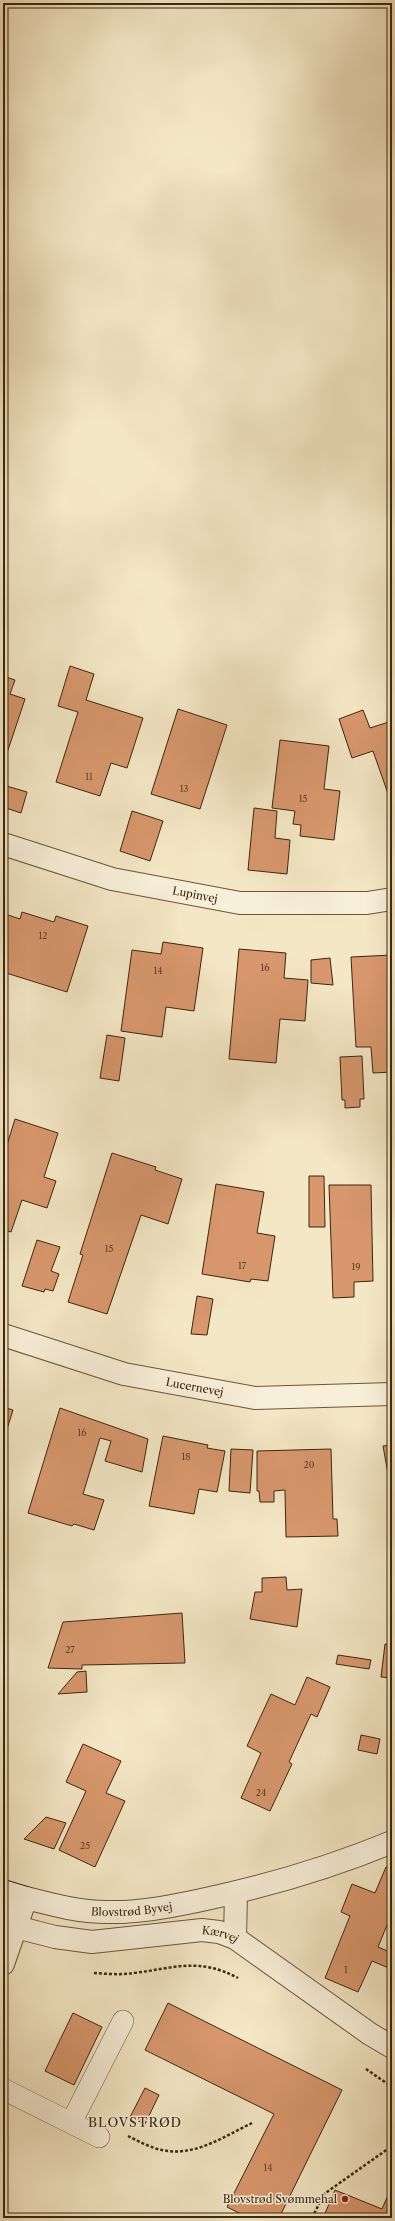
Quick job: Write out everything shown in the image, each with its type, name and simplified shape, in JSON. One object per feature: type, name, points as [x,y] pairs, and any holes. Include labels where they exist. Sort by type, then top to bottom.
[{"type":"street","name":"Lupinvej","points":[[3,844],[112,879],[240,903],[367,903],[392,899]]},
{"type":"street","name":"Lucernevej","points":[[3,1335],[124,1374],[255,1398],[392,1394]]},
{"type":"street","name":"Blovstrød Byvej","points":[[3,1891],[58,1906],[108,1912],[157,1909],[236,1893],[351,1860],[392,1842]]},
{"type":"street","points":[[235,1938],[236,1893]]},
{"type":"street","points":[[3,1964],[10,1925],[26,1898]]},
{"type":"street","points":[[3,1903],[10,1925]]},
{"type":"street","name":"Kærvej","points":[[10,1925],[55,1937],[92,1942],[202,1930],[219,1932],[235,1938],[370,2034],[392,2047]]},
{"type":"lane","points":[[70,2123],[123,2021]]},
{"type":"lane","points":[[3,2089],[99,2137]]},
{"type":"path","points":[[92,1973],[134,1973],[171,1966],[193,1964],[218,1970],[243,1982]]},
{"type":"path","points":[[361,2065],[392,2086]]},
{"type":"path","points":[[99,2137],[117,2132],[161,2150],[180,2152],[200,2149],[252,2123]]},
{"type":"path","points":[[312,2218],[324,2194],[392,2146]]},
{"type":"building","points":[[70,666],[94,674],[86,700],[143,718],[127,768],[111,763],[100,796],[56,782],[78,712],[58,706]]},
{"type":"building","points":[[3,676],[15,680],[10,694],[25,699],[3,765]]},
{"type":"building","points":[[178,709],[227,725],[200,809],[151,794]]},
{"type":"building","points":[[363,710],[370,728],[392,721],[392,805],[373,751],[352,758],[339,719]]},
{"type":"building","points":[[280,740],[329,746],[324,789],[340,791],[334,840],[300,836],[301,825],[293,824],[295,811],[272,808]]},
{"type":"building","points":[[3,785],[27,792],[21,813],[3,807]]},
{"type":"building","points":[[254,808],[277,811],[275,838],[290,840],[287,874],[248,870]]},
{"type":"building","points":[[132,811],[163,821],[150,861],[120,851]]},
{"type":"building","points":[[22,912],[54,922],[56,916],[88,926],[67,992],[3,972],[5,963],[3,962],[3,919],[5,914],[20,919]]},
{"type":"building","points":[[163,942],[203,948],[194,1011],[166,1007],[162,1037],[121,1031],[132,950],[161,954]]},
{"type":"building","points":[[239,949],[286,953],[284,978],[308,980],[305,1021],[280,1019],[276,1063],[229,1059]]},
{"type":"building","points":[[392,955],[392,1072],[373,1073],[371,1047],[356,1047],[351,957]]},
{"type":"building","points":[[330,958],[333,985],[311,983],[311,960]]},
{"type":"building","points":[[107,1035],[125,1038],[119,1081],[100,1078]]},
{"type":"building","points":[[362,1056],[364,1099],[360,1099],[360,1107],[345,1108],[345,1100],[342,1100],[340,1057]]},
{"type":"building","points":[[15,1119],[58,1133],[44,1177],[56,1181],[47,1208],[22,1200],[11,1232],[3,1230],[3,1158]]},
{"type":"building","points":[[112,1153],[156,1167],[155,1170],[182,1179],[168,1224],[141,1215],[107,1314],[68,1302],[83,1255],[80,1254]]},
{"type":"building","points":[[309,1176],[324,1176],[325,1227],[309,1227]]},
{"type":"building","points":[[216,1184],[264,1192],[257,1233],[275,1236],[268,1281],[251,1279],[250,1282],[202,1274]]},
{"type":"building","points":[[329,1185],[371,1185],[373,1281],[354,1282],[354,1297],[333,1298]]},
{"type":"building","points":[[37,1240],[60,1247],[51,1271],[59,1274],[53,1291],[45,1289],[44,1292],[22,1286]]},
{"type":"building","points":[[197,1296],[213,1299],[207,1335],[191,1334]]},
{"type":"building","points":[[3,1407],[13,1410],[3,1442]]},
{"type":"building","points":[[60,1408],[148,1439],[142,1472],[105,1461],[111,1441],[100,1438],[83,1494],[104,1500],[94,1530],[74,1524],[72,1526],[28,1513]]},
{"type":"building","points":[[163,1436],[208,1445],[207,1448],[225,1451],[217,1492],[199,1489],[194,1514],[149,1506]]},
{"type":"building","points":[[392,1445],[392,1496],[383,1446]]},
{"type":"building","points":[[231,1449],[253,1450],[250,1493],[229,1491]]},
{"type":"building","points":[[331,1449],[333,1519],[337,1519],[338,1536],[286,1537],[285,1490],[274,1491],[274,1502],[260,1502],[259,1491],[257,1491],[257,1451]]},
{"type":"building","points":[[286,1577],[287,1590],[302,1589],[297,1627],[250,1619],[255,1592],[262,1592],[262,1578]]},
{"type":"building","points":[[182,1613],[185,1663],[82,1665],[82,1669],[48,1668],[63,1622]]},
{"type":"building","points":[[385,1644],[392,1645],[392,1678],[381,1677]]},
{"type":"building","points":[[338,1655],[371,1660],[369,1669],[336,1664]]},
{"type":"building","points":[[86,1671],[87,1692],[58,1694],[77,1672]]},
{"type":"building","points":[[307,1677],[330,1687],[317,1717],[311,1714],[289,1762],[292,1764],[270,1811],[241,1798],[261,1753],[247,1746],[271,1694],[295,1705]]},
{"type":"building","points":[[361,1735],[380,1739],[377,1754],[358,1750]]},
{"type":"building","points":[[83,1744],[121,1761],[106,1793],[125,1801],[95,1867],[59,1850],[86,1791],[66,1782]]},
{"type":"building","points":[[46,1817],[66,1823],[54,1849],[24,1839]]},
{"type":"building","points":[[386,1867],[392,1870],[392,1913],[378,1947],[392,1953],[392,1975],[389,1974],[391,1969],[372,1961],[358,1992],[325,1978],[350,1916],[341,1912],[352,1884],[375,1893]]},
{"type":"building","points":[[168,2003],[342,2090],[279,2218],[249,2218],[227,2207],[274,2114],[145,2050]]},
{"type":"building","points":[[73,2013],[102,2027],[74,2085],[45,2071]]},
{"type":"building","points":[[145,2088],[159,2095],[145,2124],[130,2117]]},
{"type":"building","name":"Blovstrød Svømmehal","points":[[392,2186],[392,2218],[323,2218],[335,2190],[382,2209]]},
{"type":"place","name":"Blovstrød Svømmehal","points":[[345,2199]]},
{"type":"district","name":"BLOVSTRØD","points":[[135,2122]]}]
